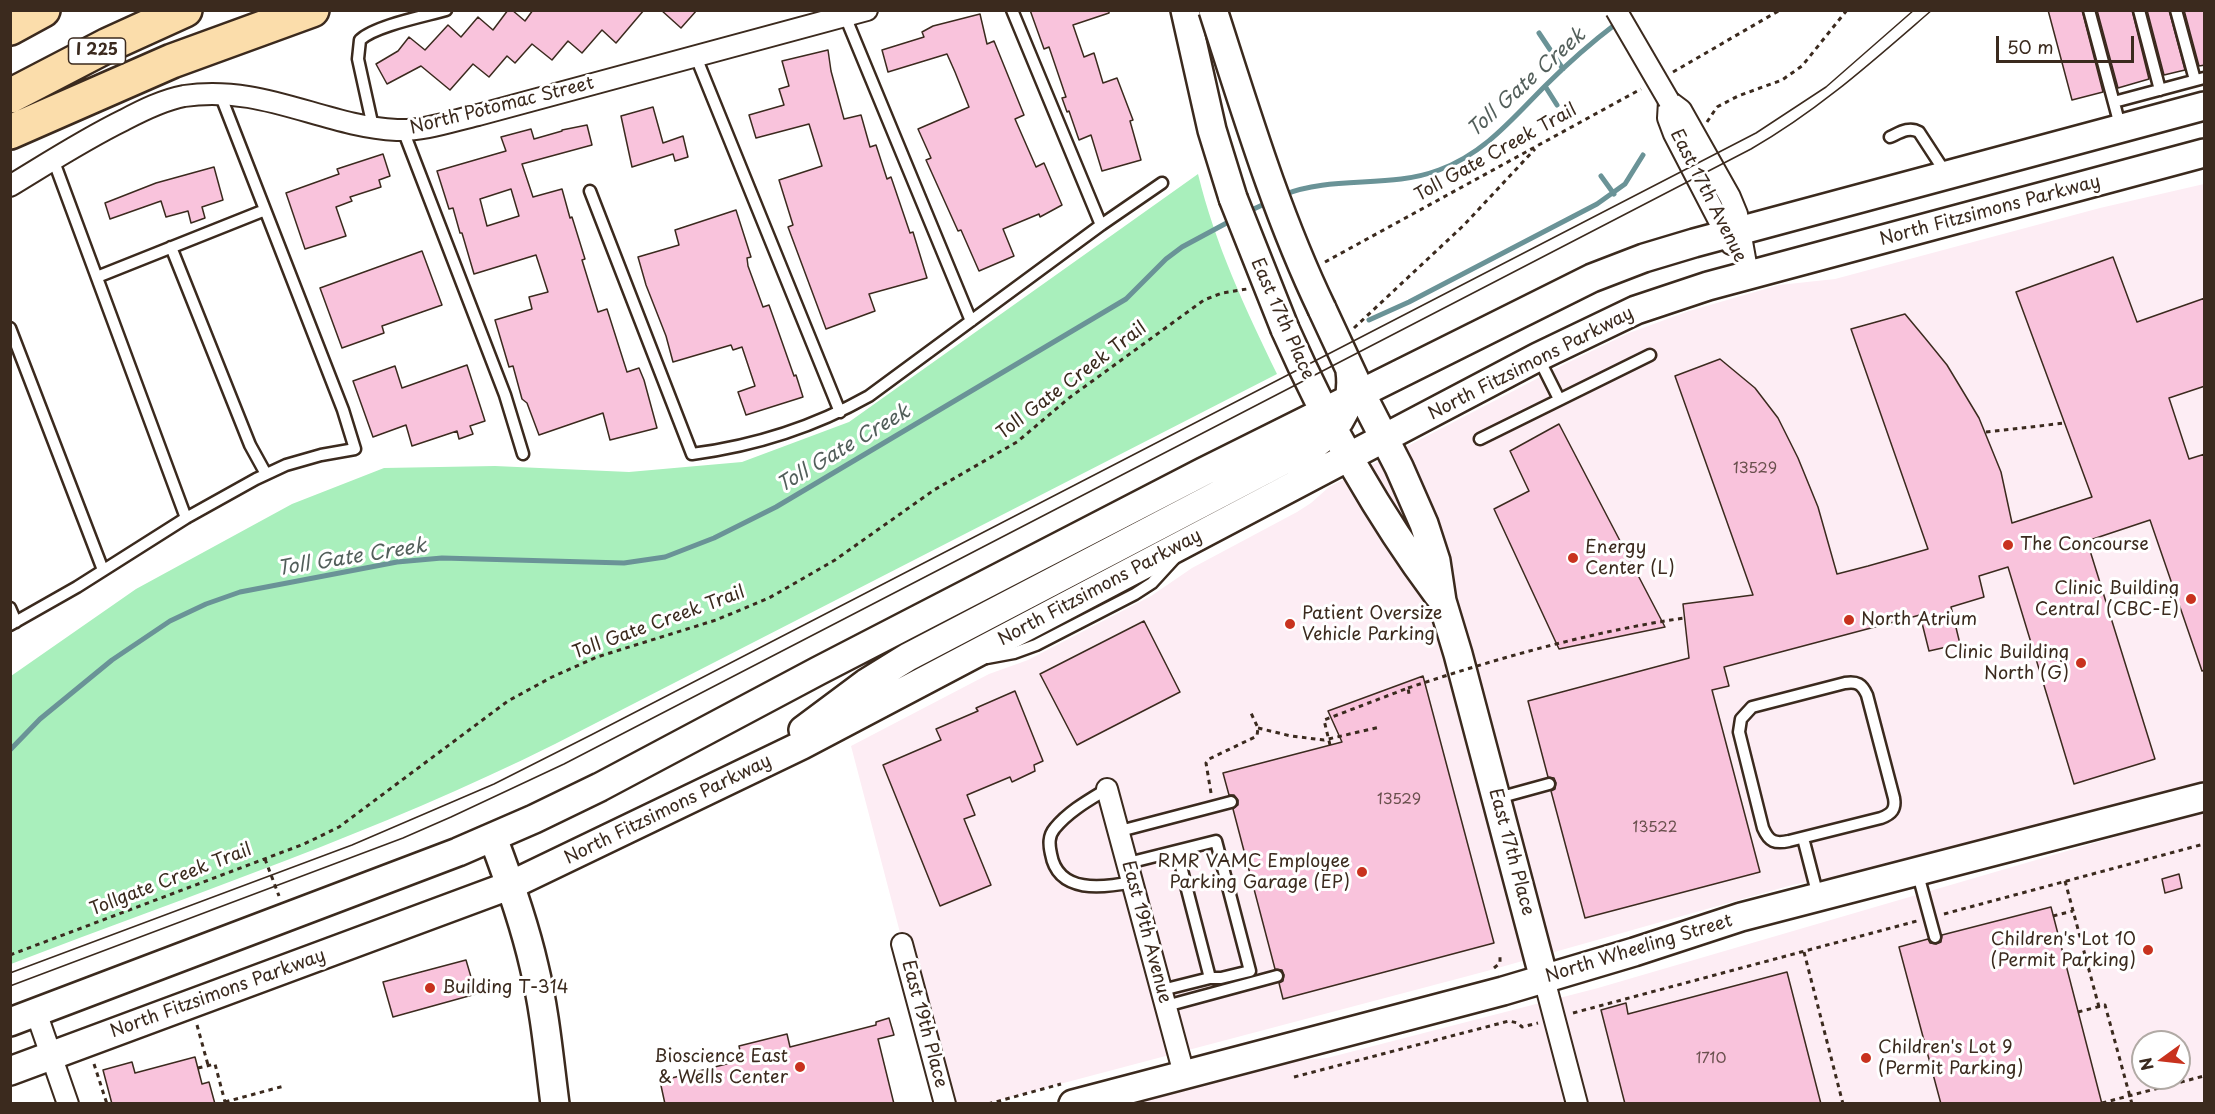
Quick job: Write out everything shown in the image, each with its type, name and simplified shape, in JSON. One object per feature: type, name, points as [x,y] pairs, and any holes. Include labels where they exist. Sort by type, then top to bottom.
[{"type":"highway","points":[[10,28],[43,10]]},
{"type":"highway","name":"I 225","points":[[10,96],[108,45],[184,10]]},
{"type":"highway","points":[[10,132],[172,61],[312,10]]},
{"type":"main road","name":"East 17th Place","points":[[1185,10],[1222,168],[1259,268],[1302,368],[1344,401],[1384,438],[1410,489],[1424,524],[1436,561],[1442,601],[1544,979]]},
{"type":"main road","name":"East 17th Place","points":[[1214,10],[1269,184],[1304,272],[1334,337],[1344,401],[1349,457],[1398,538],[1442,601]]},
{"type":"main road","points":[[10,1022],[493,838],[600,787],[1070,540],[1592,278],[1657,254],[1732,232],[2205,106]]},
{"type":"main road","name":"North Fitzsimons Parkway","points":[[10,1071],[511,885],[741,775],[1538,357],[1636,310],[1748,275],[2205,153]]},
{"type":"main road","points":[[741,775],[893,665],[1317,443],[1344,401]]},
{"type":"main road","name":"North Wheeling Street","points":[[1073,1104],[1544,979],[1730,920],[2205,797]]},
{"type":"main road","points":[[493,838],[511,885],[535,967],[555,1104]]},
{"type":"street","name":"North Potomac Street","points":[[10,186],[114,125],[158,104],[178,98],[220,94],[264,99],[373,127],[403,130],[460,119],[867,10]]},
{"type":"street","name":"East 17th Avenue","points":[[1616,10],[1669,101],[1681,110],[1730,196],[1737,214],[1732,232],[1748,275]]},
{"type":"street","name":"East 19th Avenue","points":[[1107,789],[1184,1074]]},
{"type":"street","name":"East 19th Place","points":[[902,944],[945,1104]]},
{"type":"street","name":"East 17th Place","points":[[1544,979],[1577,1104]]},
{"type":"street","points":[[36,1012],[68,1104]]},
{"type":"lane","points":[[373,127],[358,59],[360,40],[386,27],[446,10]]},
{"type":"lane","points":[[1012,10],[1101,225]]},
{"type":"lane","points":[[2089,10],[2121,129]]},
{"type":"lane","points":[[2139,10],[2160,90]]},
{"type":"lane","points":[[2115,102],[2200,79],[2176,10]]},
{"type":"lane","points":[[845,16],[971,321]]},
{"type":"lane","points":[[696,57],[840,412]]},
{"type":"lane","points":[[10,608],[13,624],[186,518],[266,474],[286,465],[321,455],[355,449],[343,410],[220,94]]},
{"type":"lane","points":[[1890,137],[1909,129],[1919,132],[1947,176]]},
{"type":"lane","points":[[403,130],[505,395],[523,454]]},
{"type":"lane","points":[[53,159],[186,518]]},
{"type":"lane","points":[[590,191],[692,454],[759,441],[840,412],[880,388],[1101,225],[1162,183]]},
{"type":"lane","points":[[97,277],[265,210]]},
{"type":"lane","points":[[171,247],[250,445],[266,474]]},
{"type":"lane","points":[[10,328],[103,570]]},
{"type":"lane","points":[[1480,439],[1650,355]]},
{"type":"lane","points":[[1538,357],[1559,399]]},
{"type":"lane","points":[[1856,682],[1863,685],[1867,695],[1894,798],[1894,808],[1890,814],[1881,818],[1803,838],[1777,843],[1768,838],[1763,828],[1739,732],[1741,719],[1752,707],[1856,682]]},
{"type":"lane","points":[[1497,798],[1550,784]]},
{"type":"lane","points":[[1107,789],[1079,806],[1054,829],[1049,840],[1052,858],[1058,872],[1066,881],[1086,886],[1109,887],[1130,873],[1178,851],[1216,841],[1250,971],[1221,978],[1210,978],[1164,998]]},
{"type":"lane","points":[[1120,831],[1231,802]]},
{"type":"lane","points":[[1803,838],[1818,897]]},
{"type":"lane","points":[[1178,851],[1210,978]]},
{"type":"lane","points":[[1917,871],[1935,937]]},
{"type":"lane","points":[[1164,998],[1277,976]]},
{"type":"path","points":[[1671,73],[1780,10]]},
{"type":"path","points":[[1706,124],[1717,107],[1738,96],[1782,80],[1803,66],[1847,10]]},
{"type":"path","name":"Toll Gate Creek Trail","points":[[1324,262],[1651,84]]},
{"type":"path","points":[[1334,337],[1354,328],[1456,233],[1538,145]]},
{"type":"path","name":"Toll Gate Creek Trail","points":[[265,859],[339,827],[508,701],[552,677],[597,657],[716,620],[769,598],[835,560],[934,490],[1017,442],[1069,398],[1204,300],[1222,293],[1253,288]]},
{"type":"path","points":[[1986,432],[2065,423]]},
{"type":"path","points":[[1330,745],[1324,720],[1408,688],[1569,640],[1684,618]]},
{"type":"path","points":[[1408,688],[1410,694]]},
{"type":"path","points":[[1215,806],[1206,763],[1209,759],[1257,736],[1258,728],[1251,713]]},
{"type":"path","points":[[1258,728],[1291,736],[1329,739],[1380,727]]},
{"type":"path","points":[[1571,1014],[2205,844]]},
{"type":"path","name":"Tollgate Creek Trail","points":[[10,955],[265,859],[281,901]]},
{"type":"path","points":[[2066,881],[2098,1007]]},
{"type":"path","points":[[2053,916],[2073,911]]},
{"type":"path","points":[[1804,952],[1843,1104]]},
{"type":"path","points":[[2078,1012],[2105,1005],[2132,1104]]},
{"type":"path","points":[[1294,1077],[1509,1022],[1518,1023],[1522,1027],[1538,1023]]},
{"type":"path","points":[[197,1025],[208,1065]]},
{"type":"path","points":[[94,1062],[107,1104]]},
{"type":"path","points":[[198,1068],[215,1064],[225,1103],[284,1086]]},
{"type":"path","points":[[2102,1103],[2205,1076]]},
{"type":"shaded area","points":[[2204,184],[2204,781],[1855,873],[1792,885],[1487,971],[988,1103],[945,1104],[851,746],[989,674],[1028,660],[1151,596],[1192,568],[1297,512],[1329,487],[1629,333],[1689,311],[1779,285],[1835,279],[2100,208]]},
{"type":"shaded area","points":[[2204,812],[2204,1103],[1119,1104],[1250,1064],[1327,1058],[1598,988]]},
{"type":"green space","points":[[1198,174],[1222,251],[1277,374],[489,776],[354,834],[11,964],[11,676],[136,589],[292,504],[384,468],[495,466],[629,472],[742,462],[849,422]]},
{"type":"building","points":[[508,10],[512,10],[525,21],[533,10],[644,10],[616,43],[602,30],[582,53],[568,41],[552,60],[532,44],[515,63],[507,56],[489,77],[473,64],[450,90],[421,66],[387,84],[376,64],[398,51],[409,37],[425,50],[448,25],[461,37],[478,17],[493,30]]},
{"type":"building","points":[[661,10],[697,10],[681,28]]},
{"type":"building","points":[[1030,10],[1109,10],[1109,13],[1073,25],[1084,57],[1094,53],[1103,83],[1117,78],[1133,120],[1130,121],[1141,160],[1102,171],[1091,135],[1079,140],[1062,98],[1066,97],[1049,47],[1044,49]]},
{"type":"building","points":[[2048,10],[2082,10],[2103,92],[2072,100]]},
{"type":"building","points":[[2097,10],[2132,10],[2149,79],[2118,88]]},
{"type":"building","points":[[2147,10],[2169,10],[2185,70],[2164,75]]},
{"type":"building","points":[[2184,10],[2205,10],[2205,65],[2199,66]]},
{"type":"building","points":[[980,14],[987,44],[994,41],[1024,115],[1015,119],[1036,167],[1044,163],[1062,205],[1040,217],[1039,214],[1003,229],[1014,256],[979,271],[926,160],[931,158],[918,129],[969,107],[955,72],[947,54],[888,72],[882,50],[924,37],[922,32],[933,26]]},
{"type":"building","points":[[828,50],[831,71],[844,119],[861,115],[870,147],[876,145],[887,179],[891,177],[910,233],[913,232],[927,278],[869,294],[875,311],[826,329],[788,227],[793,225],[779,180],[822,166],[809,124],[756,138],[749,115],[784,105],[779,89],[789,86],[782,61]]},
{"type":"building","points":[[653,107],[663,143],[683,136],[688,157],[675,161],[673,154],[632,167],[621,116]]},
{"type":"building","points":[[587,125],[592,145],[522,164],[533,197],[562,189],[585,259],[582,260],[598,312],[607,309],[627,372],[639,368],[657,428],[610,440],[603,413],[539,435],[527,403],[522,399],[513,366],[509,367],[495,320],[532,309],[529,297],[548,292],[536,255],[474,274],[462,233],[460,233],[453,208],[449,209],[437,171],[506,151],[501,137],[531,129],[534,139]],"holes":[[[511,189],[519,216],[487,226],[480,199]]]},
{"type":"building","points":[[383,154],[390,176],[379,180],[381,187],[350,197],[352,201],[336,207],[346,236],[305,249],[286,193],[339,174],[337,169]]},
{"type":"building","points":[[214,167],[223,200],[202,207],[205,218],[191,223],[188,211],[166,217],[161,201],[110,219],[105,203],[156,183]]},
{"type":"building","points":[[736,210],[751,257],[747,258],[748,266],[763,307],[769,305],[803,397],[746,415],[738,392],[755,386],[742,347],[733,350],[731,345],[673,362],[638,257],[679,245],[675,230]]},
{"type":"building","points":[[422,251],[442,305],[382,326],[384,333],[342,348],[320,288]]},
{"type":"building","points":[[2113,257],[2137,322],[2205,298],[2205,386],[2169,398],[2189,459],[2205,454],[2205,670],[2202,671],[2150,520],[2087,541],[2155,759],[2074,784],[2008,567],[1979,576],[1984,597],[1951,607],[1960,644],[1929,651],[1920,615],[1724,667],[1729,686],[1712,690],[1760,872],[1585,918],[1551,791],[1555,789],[1556,783],[1554,778],[1548,777],[1528,701],[1689,658],[1683,604],[1753,595],[1675,376],[1720,359],[1755,388],[1778,418],[1798,458],[1818,507],[1837,574],[1868,566],[1928,549],[1851,329],[1905,314],[1925,338],[1947,365],[1979,418],[2001,472],[2012,523],[2092,497],[2016,292]]},
{"type":"building","points":[[467,365],[485,421],[470,426],[473,434],[459,439],[457,431],[412,446],[406,425],[373,437],[353,381],[395,366],[402,388]]},
{"type":"building","name":"Energy Center (L)","points":[[1559,424],[1665,627],[1559,649],[1494,509],[1529,491],[1510,451]]},
{"type":"building","points":[[1144,621],[1180,692],[1077,745],[1040,674]]},
{"type":"building","name":"RMR VAMC Employee Parking Garage (EP)","points":[[1423,676],[1494,943],[1283,999],[1279,983],[1283,981],[1284,975],[1282,970],[1275,969],[1233,809],[1238,805],[1238,800],[1234,795],[1229,795],[1223,773],[1342,742],[1328,711]]},
{"type":"building","points":[[1015,691],[1043,761],[1034,765],[1035,771],[1012,782],[1010,777],[967,795],[975,815],[964,819],[991,885],[940,906],[883,765],[941,740],[936,729],[978,711],[976,708]]},
{"type":"building","points":[[2179,874],[2182,888],[2165,893],[2162,879]]},
{"type":"building","points":[[2051,907],[2102,1104],[1941,1104],[1899,947],[1928,939],[1930,943],[1936,944],[1941,942],[1942,935]]},
{"type":"building","name":"Building T-314","points":[[466,960],[476,994],[393,1017],[383,982]]},
{"type":"building","points":[[1787,972],[1821,1104],[1625,1104],[1601,1010],[1626,1003],[1628,1014]]},
{"type":"building","name":"Bioscience East & Wells Center","points":[[889,1018],[894,1035],[878,1039],[894,1104],[665,1104],[660,1081],[742,1060],[739,1046],[787,1034],[790,1047],[876,1025],[876,1022]]},
{"type":"building","points":[[195,1057],[202,1084],[209,1082],[215,1104],[112,1104],[103,1070],[132,1062],[135,1073]]},
{"type":"waterway","name":"Toll Gate Creek","points":[[1283,195],[1321,185],[1420,176],[1455,163],[1470,155],[1497,134],[1562,69],[1617,23]]},
{"type":"waterway","points":[[1539,33],[1563,69]]},
{"type":"waterway","points":[[1545,86],[1557,105]]},
{"type":"waterway","points":[[1369,320],[1409,302],[1597,204],[1625,184],[1643,155]]},
{"type":"waterway","points":[[1601,176],[1614,194]]},
{"type":"waterway","name":"Toll Gate Creek","points":[[1247,212],[1269,202]]},
{"type":"waterway","name":"Toll Gate Creek","points":[[10,750],[40,719],[112,660],[170,621],[206,604],[240,592],[397,562],[442,558],[624,563],[665,557],[714,538],[776,507],[1126,299],[1166,259],[1182,247],[1234,219]]},
{"type":"tram line","points":[[10,973],[352,845],[494,784],[591,735],[1756,133],[1826,87],[1914,10]]},
{"type":"tram line","points":[[10,986],[403,838],[564,764],[1751,149],[1823,101],[1932,10]]},
{"type":"place","name":"The Concourse","points":[[2008,545]]},
{"type":"place","name":"Energy Center (L)","points":[[1573,558]]},
{"type":"place","name":"Clinic Building Central (CBC-E)","points":[[2191,599]]},
{"type":"place","name":"North Atrium","points":[[1849,620]]},
{"type":"place","name":"Patient Oversize Vehicle Parking","points":[[1290,624]]},
{"type":"place","name":"Clinic Building North (G)","points":[[2081,663]]},
{"type":"place","name":"RMR VAMC Employee Parking Garage (EP)","points":[[1362,872]]},
{"type":"place","name":"Children's Lot 10 (Permit Parking)","points":[[2148,950]]},
{"type":"place","name":"Building T-314","points":[[430,988]]},
{"type":"place","name":"Children's Lot 9 (Permit Parking)","points":[[1866,1058]]},
{"type":"place","name":"Bioscience East & Wells Center","points":[[800,1067]]}]
